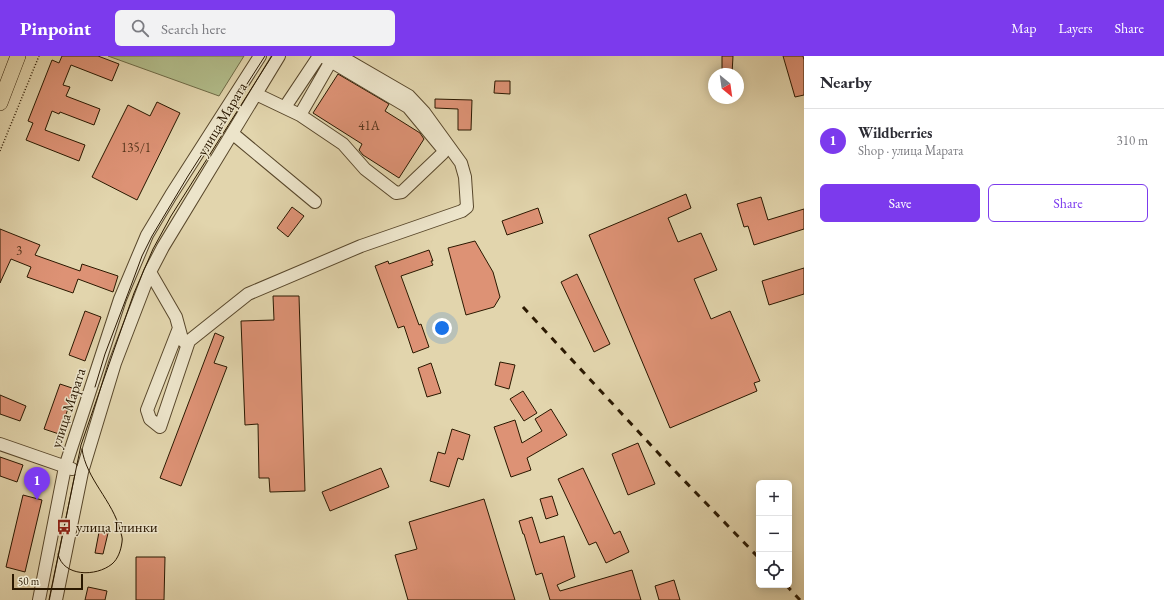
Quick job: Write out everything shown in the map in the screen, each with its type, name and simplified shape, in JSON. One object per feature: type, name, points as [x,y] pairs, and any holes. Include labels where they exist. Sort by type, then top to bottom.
[{"type":"main road","points":[[0,103],[18,56]]},
{"type":"street","name":"улица Марата","points":[[40,600],[65,467],[120,299],[151,228],[260,56]]},
{"type":"street","name":"улица Марата","points":[[56,600],[82,472],[115,363],[148,278],[163,247],[279,56]]},
{"type":"street","points":[[285,108],[319,56]]},
{"type":"street","points":[[256,94],[300,115],[344,144],[365,169],[396,193],[402,192],[444,153],[442,148],[408,107],[331,58]]},
{"type":"street","points":[[300,115],[331,58]]},
{"type":"street","points":[[179,328],[147,410],[150,418],[160,427],[189,341],[248,294],[361,246],[462,211],[467,207],[465,177],[461,163],[424,112],[409,96],[331,58]]},
{"type":"street","points":[[232,133],[315,202]]},
{"type":"street","points":[[130,277],[148,278],[176,317],[182,339],[184,342],[189,341]]},
{"type":"street","points":[[0,444],[82,472]]},
{"type":"path","points":[[0,151],[39,56]]},
{"type":"green space","points":[[108,56],[244,56],[219,96]]},
{"type":"building","points":[[62,56],[98,56],[119,64],[112,81],[71,65],[63,85],[70,87],[66,96],[100,109],[94,125],[60,112],[59,114],[52,111],[45,130],[85,145],[79,161],[26,140],[33,123],[28,121],[52,60],[59,63]]},
{"type":"building","points":[[722,56],[733,56],[732,68],[722,68]]},
{"type":"building","points":[[783,56],[803,56],[804,95],[795,97]]},
{"type":"building","points":[[338,74],[389,104],[385,111],[420,133],[424,139],[399,178],[363,155],[359,150],[362,144],[313,113]]},
{"type":"building","points":[[495,81],[510,81],[510,94],[494,93]]},
{"type":"building","points":[[435,99],[472,100],[471,130],[458,130],[458,109],[435,108]]},
{"type":"building","points":[[157,102],[180,113],[137,200],[92,177],[128,105],[150,116]]},
{"type":"building","points":[[686,194],[691,208],[668,218],[678,242],[701,233],[717,270],[694,279],[711,319],[730,311],[760,381],[754,383],[757,391],[670,428],[589,235]]},
{"type":"building","points":[[761,197],[768,220],[804,209],[804,229],[754,245],[748,226],[744,227],[737,204]]},
{"type":"building","points":[[292,207],[304,216],[288,237],[277,228]]},
{"type":"building","points":[[538,208],[543,223],[507,235],[502,221]]},
{"type":"building","points":[[0,229],[40,245],[35,255],[80,271],[82,264],[118,276],[113,292],[78,279],[73,293],[27,277],[31,267],[11,259],[0,283]]},
{"type":"building","points":[[475,241],[493,272],[500,297],[494,307],[466,315],[448,248]]},
{"type":"building","points":[[429,250],[433,265],[401,276],[419,325],[421,324],[429,347],[413,353],[404,326],[398,328],[375,266],[388,261],[389,264]]},
{"type":"building","points":[[804,268],[804,294],[769,305],[762,281]]},
{"type":"building","points":[[577,274],[610,344],[594,352],[561,282]]},
{"type":"building","points":[[273,296],[299,296],[305,491],[270,492],[269,478],[259,478],[258,424],[245,425],[241,321],[274,320]]},
{"type":"building","points":[[85,311],[101,317],[85,361],[69,355]]},
{"type":"building","points":[[215,333],[224,337],[214,363],[227,367],[181,486],[160,478]]},
{"type":"building","points":[[500,362],[515,365],[509,389],[495,385]]},
{"type":"building","points":[[431,363],[441,393],[427,397],[418,368]]},
{"type":"building","points":[[60,384],[75,389],[59,434],[44,429]]},
{"type":"building","points":[[523,391],[537,413],[524,421],[510,399]]},
{"type":"building","points":[[0,395],[26,406],[20,421],[0,414]]},
{"type":"building","points":[[551,409],[567,435],[527,458],[531,470],[511,477],[494,427],[515,420],[522,443],[542,431],[535,419]]},
{"type":"building","points":[[452,429],[470,435],[463,460],[458,458],[449,487],[430,481],[438,452],[445,454]]},
{"type":"building","points":[[638,443],[655,484],[628,495],[612,454]]},
{"type":"building","points":[[0,457],[23,465],[17,482],[0,476]]},
{"type":"building","points":[[381,468],[389,487],[330,511],[322,492]]},
{"type":"building","points":[[583,468],[614,534],[620,531],[629,552],[606,563],[596,542],[589,545],[558,479]]},
{"type":"building","points":[[23,495],[42,500],[25,572],[6,567]]},
{"type":"building","points":[[552,496],[558,515],[546,519],[540,499]]},
{"type":"building","points":[[484,499],[515,600],[408,600],[395,555],[417,549],[409,522]]},
{"type":"building","points":[[532,517],[540,543],[564,536],[575,577],[557,585],[560,591],[632,570],[641,600],[550,600],[542,573],[536,575],[519,521]]},
{"type":"building","points":[[100,527],[109,529],[103,554],[95,553]]},
{"type":"building","points":[[136,557],[165,557],[164,600],[136,600]]},
{"type":"building","points":[[674,580],[680,600],[659,600],[655,586]]},
{"type":"building","points":[[88,587],[107,591],[105,600],[85,600]]},
{"type":"tram line","points":[[95,387],[105,354],[142,256],[152,236],[188,176],[265,56]]},
{"type":"tram line","points":[[49,600],[81,445],[134,293],[153,249],[171,216],[272,56]]},
{"type":"tram line","points":[[58,554],[61,562],[66,567],[73,571],[89,573],[98,571],[112,564],[118,557],[121,548],[122,538],[117,519],[94,480],[84,460],[82,449]]},
{"type":"railway","points":[[523,307],[673,469],[756,555]]},
{"type":"railway","points":[[789,588],[800,600]]},
{"type":"place","name":"Wildberries","points":[[37,500]]},
{"type":"place","name":"улица Глинки","points":[[64,527]]}]
